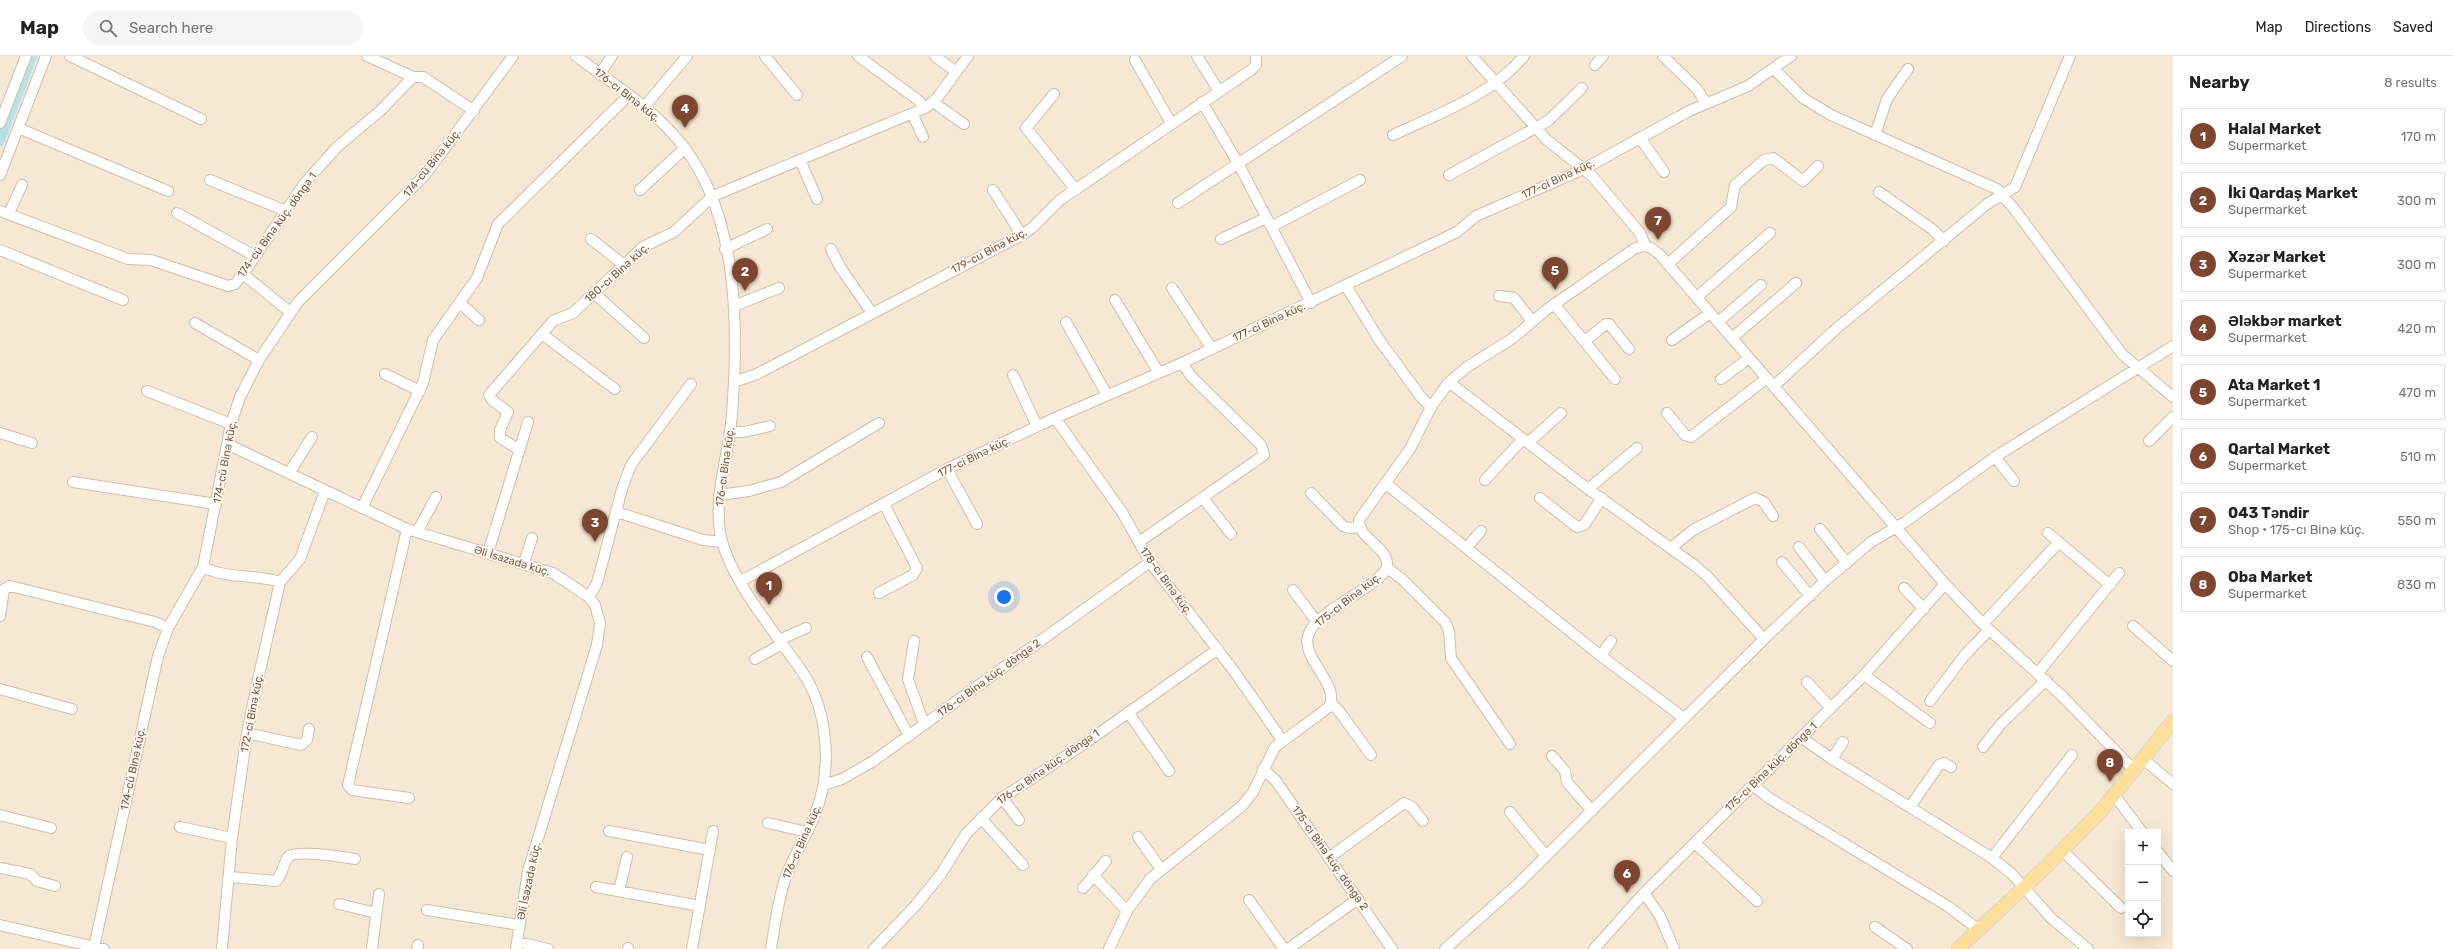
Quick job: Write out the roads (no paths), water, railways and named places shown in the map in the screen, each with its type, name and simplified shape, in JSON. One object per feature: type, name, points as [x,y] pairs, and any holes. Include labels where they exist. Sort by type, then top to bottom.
[{"type":"main road","points":[[1958,949],[2062,851],[2115,796],[2173,721]]},
{"type":"street","points":[[0,123],[26,56]]},
{"type":"street","points":[[0,175],[46,56]]},
{"type":"street","points":[[70,56],[201,119]]},
{"type":"street","points":[[367,56],[413,77],[423,77],[474,111]]},
{"type":"street","name":"174-cü Binə küç.","points":[[94,947],[158,656],[168,628],[203,567],[231,424],[240,397],[259,360],[290,312],[416,185],[474,111],[512,56]]},
{"type":"street","name":"176-cı Binə küç.","points":[[576,56],[644,107],[664,124],[685,148],[702,172],[713,196],[725,248],[734,306],[734,382],[730,432],[719,495],[719,522],[722,542],[741,581],[780,642],[808,682],[818,706],[825,744],[824,785],[817,811],[785,879],[771,949]]},
{"type":"street","points":[[600,74],[612,56]]},
{"type":"street","points":[[644,107],[687,56]]},
{"type":"street","points":[[765,56],[797,95]]},
{"type":"street","points":[[858,56],[918,100],[964,124]]},
{"type":"street","points":[[935,56],[956,72]]},
{"type":"street","name":"180-cı Binə küç.","points":[[518,449],[500,438],[500,430],[508,412],[492,400],[490,395],[557,318],[573,313],[624,265],[650,243],[678,228],[713,196],[913,115],[929,105],[968,56]]},
{"type":"street","points":[[1197,56],[1219,91]]},
{"type":"street","name":"179-cu Binə küç.","points":[[734,382],[757,374],[1022,235],[1036,225],[1055,204],[1171,123],[1251,70],[1256,65],[1256,56]]},
{"type":"street","points":[[1472,56],[1536,129],[1557,149],[1584,169],[1605,191],[1640,233],[1645,245],[1656,251],[1668,264],[1945,584],[1986,627],[2046,680],[2135,771]]},
{"type":"street","points":[[1393,135],[1461,103],[1506,76],[1524,56]]},
{"type":"street","points":[[1595,65],[1603,56]]},
{"type":"street","points":[[1663,56],[1697,89],[1706,102]]},
{"type":"street","points":[[1774,386],[1837,328],[1987,204],[2010,192],[2019,182],[2070,56]]},
{"type":"street","name":"177-ci Binə küç.","points":[[741,581],[947,470],[1037,426],[1212,349],[1456,232],[1476,216],[1584,169],[1706,102],[1748,86],[1789,57]]},
{"type":"street","points":[[1178,203],[1396,58]]},
{"type":"street","points":[[1135,60],[1171,123]]},
{"type":"street","points":[[1774,69],[1803,98],[1814,106],[1875,135],[1989,185],[2003,195],[2122,354],[2136,368],[2173,397]]},
{"type":"street","points":[[1875,135],[1887,99],[1908,69]]},
{"type":"street","name":"174-cü Binə küç. döngə 1","points":[[5,212],[128,259],[150,260],[228,286],[235,284],[304,184],[332,153],[380,111],[413,77]]},
{"type":"street","points":[[1449,175],[1536,129],[1561,111],[1582,88]]},
{"type":"street","points":[[1054,94],[1026,128],[1076,190]]},
{"type":"street","points":[[362,508],[420,391],[433,340],[477,278],[494,231],[503,218],[628,95]]},
{"type":"street","points":[[1202,102],[1238,163],[1311,302]]},
{"type":"street","points":[[913,115],[923,137]]},
{"type":"street","points":[[18,128],[168,191]]},
{"type":"street","points":[[1640,138],[1664,172]]},
{"type":"street","points":[[640,190],[685,148]]},
{"type":"street","points":[[1668,264],[1731,207],[1734,203],[1733,188],[1735,185],[1764,160],[1773,158],[1804,181],[1818,166]]},
{"type":"street","points":[[800,160],[817,199]]},
{"type":"street","points":[[210,180],[286,211]]},
{"type":"street","points":[[1221,239],[1269,222],[1360,180]]},
{"type":"street","points":[[5,212],[22,185]]},
{"type":"street","points":[[993,190],[1022,235]]},
{"type":"street","points":[[1879,192],[1932,229],[1944,241]]},
{"type":"street","points":[[177,212],[255,256]]},
{"type":"street","points":[[725,248],[767,229]]},
{"type":"street","points":[[1696,297],[1770,233]]},
{"type":"street","points":[[591,239],[624,265]]},
{"type":"street","points":[[1311,493],[1343,526],[1349,528],[1360,527],[1360,517],[1410,449],[1431,407],[1449,382],[1467,367],[1513,338],[1554,304],[1634,249],[1645,245]]},
{"type":"street","points":[[831,249],[845,274],[872,313]]},
{"type":"street","points":[[0,250],[124,300]]},
{"type":"street","points":[[243,274],[290,312]]},
{"type":"street","points":[[1732,338],[1796,283]]},
{"type":"street","points":[[1718,322],[1761,285]]},
{"type":"street","points":[[1346,286],[1380,341],[1421,397],[1431,407]]},
{"type":"street","points":[[734,306],[779,288]]},
{"type":"street","points":[[1172,288],[1212,349]]},
{"type":"street","points":[[594,293],[644,338]]},
{"type":"street","points":[[1499,296],[1514,298],[1532,321]]},
{"type":"street","points":[[1115,300],[1158,373]]},
{"type":"street","points":[[460,303],[479,320]]},
{"type":"street","points":[[1554,304],[1615,380]]},
{"type":"street","points":[[1672,340],[1710,313]]},
{"type":"street","points":[[1066,322],[1107,394]]},
{"type":"street","points":[[195,323],[259,360]]},
{"type":"street","points":[[1585,341],[1606,324],[1609,324],[1629,349]]},
{"type":"street","points":[[542,334],[615,389]]},
{"type":"street","points":[[1445,949],[1546,856],[1764,639],[1825,581],[1871,542],[1896,528],[1995,457],[2173,346]]},
{"type":"street","points":[[1721,379],[1749,358]]},
{"type":"street","points":[[1139,542],[1260,459],[1264,451],[1261,445],[1191,376],[1182,363]]},
{"type":"street","points":[[385,374],[420,391]]},
{"type":"street","points":[[1013,375],[1037,426]]},
{"type":"street","points":[[1667,413],[1685,434],[1691,437],[1767,378]]},
{"type":"street","points":[[1449,382],[1707,576],[1764,639]]},
{"type":"street","points":[[589,597],[597,583],[622,489],[631,465],[690,384]]},
{"type":"street","points":[[147,390],[231,424]]},
{"type":"street","points":[[1485,480],[1526,441],[1562,413]]},
{"type":"street","points":[[2149,441],[2173,417]]},
{"type":"street","name":"178-cı Binə küç.","points":[[1055,418],[1122,512],[1150,562],[1218,650],[1282,740]]},
{"type":"street","points":[[488,553],[518,449],[528,422]]},
{"type":"street","points":[[719,495],[749,490],[781,482],[879,423]]},
{"type":"street","points":[[730,432],[744,432],[770,426]]},
{"type":"street","points":[[0,433],[32,443]]},
{"type":"street","points":[[289,473],[312,437]]},
{"type":"street","name":"Əli İsazadə küç.","points":[[227,444],[412,530],[488,553],[524,562],[553,573],[589,597],[599,614],[600,623],[597,645],[528,871],[517,946]]},
{"type":"street","points":[[1588,488],[1637,448]]},
{"type":"street","points":[[1995,457],[2014,481]]},
{"type":"street","points":[[947,470],[977,524]]},
{"type":"street","points":[[73,482],[216,504]]},
{"type":"street","points":[[1385,483],[1601,656],[1684,718]]},
{"type":"street","name":"172-ci Binə küç.","points":[[222,949],[230,877],[232,838],[247,733],[280,582],[300,559],[326,491]]},
{"type":"street","points":[[409,798],[352,790],[348,785],[412,530],[436,497]]},
{"type":"street","points":[[1203,498],[1231,534]]},
{"type":"street","points":[[1540,498],[1577,527],[1584,525],[1602,498]]},
{"type":"street","points":[[1671,548],[1693,530],[1755,498],[1764,502],[1773,516]]},
{"type":"street","points":[[879,593],[913,575],[917,568],[884,504]]},
{"type":"street","points":[[617,512],[703,540],[722,542]]},
{"type":"street","name":"175-cı Binə küç.","points":[[1331,704],[1328,686],[1307,646],[1308,634],[1317,622],[1377,578],[1387,568],[1385,555],[1360,527]]},
{"type":"street","points":[[1820,529],[1847,563]]},
{"type":"street","points":[[1467,548],[1481,531]]},
{"type":"street","points":[[2048,533],[2110,585]]},
{"type":"street","points":[[524,562],[532,538]]},
{"type":"street","points":[[1930,701],[1986,627],[2059,542]]},
{"type":"street","points":[[1799,548],[1825,581]]},
{"type":"street","name":"176-cı Binə küç. döngə 2","points":[[824,785],[842,779],[872,762],[1150,562]]},
{"type":"street","points":[[1782,562],[1810,596]]},
{"type":"street","points":[[203,567],[218,573],[268,578],[280,582]]},
{"type":"street","points":[[1387,568],[1402,579],[1445,622],[1449,631],[1451,658],[1510,744]]},
{"type":"street","points":[[2038,673],[2119,573]]},
{"type":"street","name":"175-cı Binə küç. döngə 1","points":[[1594,949],[1644,894],[1864,675],[1945,584]]},
{"type":"street","points":[[0,616],[4,589],[10,586],[155,622],[168,628]]},
{"type":"street","points":[[1904,588],[1924,609]]},
{"type":"street","points":[[1293,590],[1317,622]]},
{"type":"street","points":[[2133,626],[2173,661]]},
{"type":"street","points":[[755,658],[806,628]]},
{"type":"street","points":[[1601,656],[1611,641]]},
{"type":"street","points":[[914,642],[908,679],[924,724]]},
{"type":"street","name":"176-cı Binə küç. döngə 1","points":[[874,949],[916,905],[941,874],[966,834],[1002,798],[1218,650]]},
{"type":"street","points":[[866,657],[909,736]]},
{"type":"street","points":[[1864,675],[1930,724]]},
{"type":"street","points":[[1983,747],[2001,724],[2046,680]]},
{"type":"street","points":[[1806,682],[1831,708]]},
{"type":"street","points":[[0,689],[72,709]]},
{"type":"street","points":[[1110,949],[1127,911],[1145,885],[1161,869],[1242,806],[1253,792],[1272,751],[1282,740],[1324,712],[1331,704],[1339,711],[1371,755]]},
{"type":"street","points":[[1128,712],[1169,771]]},
{"type":"street","points":[[247,733],[301,745],[307,740],[309,729]]},
{"type":"street","points":[[1802,738],[1832,759],[1992,858],[2025,887],[2052,918],[2085,948]]},
{"type":"street","points":[[1832,759],[1843,742]]},
{"type":"street","points":[[1992,858],[2072,755]]},
{"type":"street","points":[[1552,756],[1565,772],[1567,782],[1592,811]]},
{"type":"street","points":[[2143,759],[2173,784]]},
{"type":"street","points":[[1910,806],[1940,765],[1944,763],[1951,767]]},
{"type":"street","name":"175-cı Binə küç. döngə 2","points":[[1263,770],[1276,781],[1330,857],[1392,949]]},
{"type":"street","points":[[1754,786],[1769,798],[1949,907],[1979,930]]},
{"type":"street","points":[[2115,796],[2140,829]]},
{"type":"street","points":[[1002,798],[1019,820]]},
{"type":"street","points":[[1330,857],[1404,803],[1412,807],[1423,821]]},
{"type":"street","points":[[1510,812],[1546,856]]},
{"type":"street","points":[[0,815],[51,828]]},
{"type":"street","points":[[981,818],[1023,865]]},
{"type":"street","points":[[768,823],[807,832]]},
{"type":"street","points":[[180,827],[232,838]]},
{"type":"street","points":[[609,831],[710,850]]},
{"type":"street","points":[[692,949],[713,831]]},
{"type":"street","points":[[1138,837],[1161,869]]},
{"type":"street","points":[[1695,843],[1757,901]]},
{"type":"street","points":[[2062,851],[2121,908]]},
{"type":"street","points":[[230,877],[276,882],[280,877],[287,858],[296,852],[355,858]]},
{"type":"street","points":[[2161,856],[2173,871]]},
{"type":"street","points":[[619,891],[627,857]]},
{"type":"street","points":[[1083,888],[1106,861]]},
{"type":"street","points":[[0,868],[30,874],[37,881],[54,886]]},
{"type":"street","points":[[1093,875],[1127,911]]},
{"type":"street","points":[[596,887],[700,906]]},
{"type":"street","points":[[372,949],[379,894]]},
{"type":"street","points":[[1644,894],[1660,916],[1674,949]]},
{"type":"street","points":[[1288,949],[1358,899]]},
{"type":"street","points":[[1249,900],[1284,949]]},
{"type":"street","points":[[339,904],[376,913]]},
{"type":"street","points":[[427,910],[519,925]]},
{"type":"street","points":[[0,924],[104,949]]},
{"type":"street","points":[[1875,927],[1907,949]]},
{"type":"street","points":[[517,946],[548,949]]},
{"type":"waterway","points":[[0,142],[33,56]]},
{"type":"place","name":"Ələkbər market","points":[[685,128]]},
{"type":"place","name":"043 Təndir","points":[[1658,240]]},
{"type":"place","name":"Ata Market 1","points":[[1555,290]]},
{"type":"place","name":"İki Qardaş Market","points":[[745,291]]},
{"type":"place","name":"Xəzər Market","points":[[595,542]]},
{"type":"place","name":"Halal Market","points":[[769,605]]},
{"type":"place","name":"Oba Market","points":[[2110,782]]},
{"type":"place","name":"Qartal Market","points":[[1627,893]]}]
